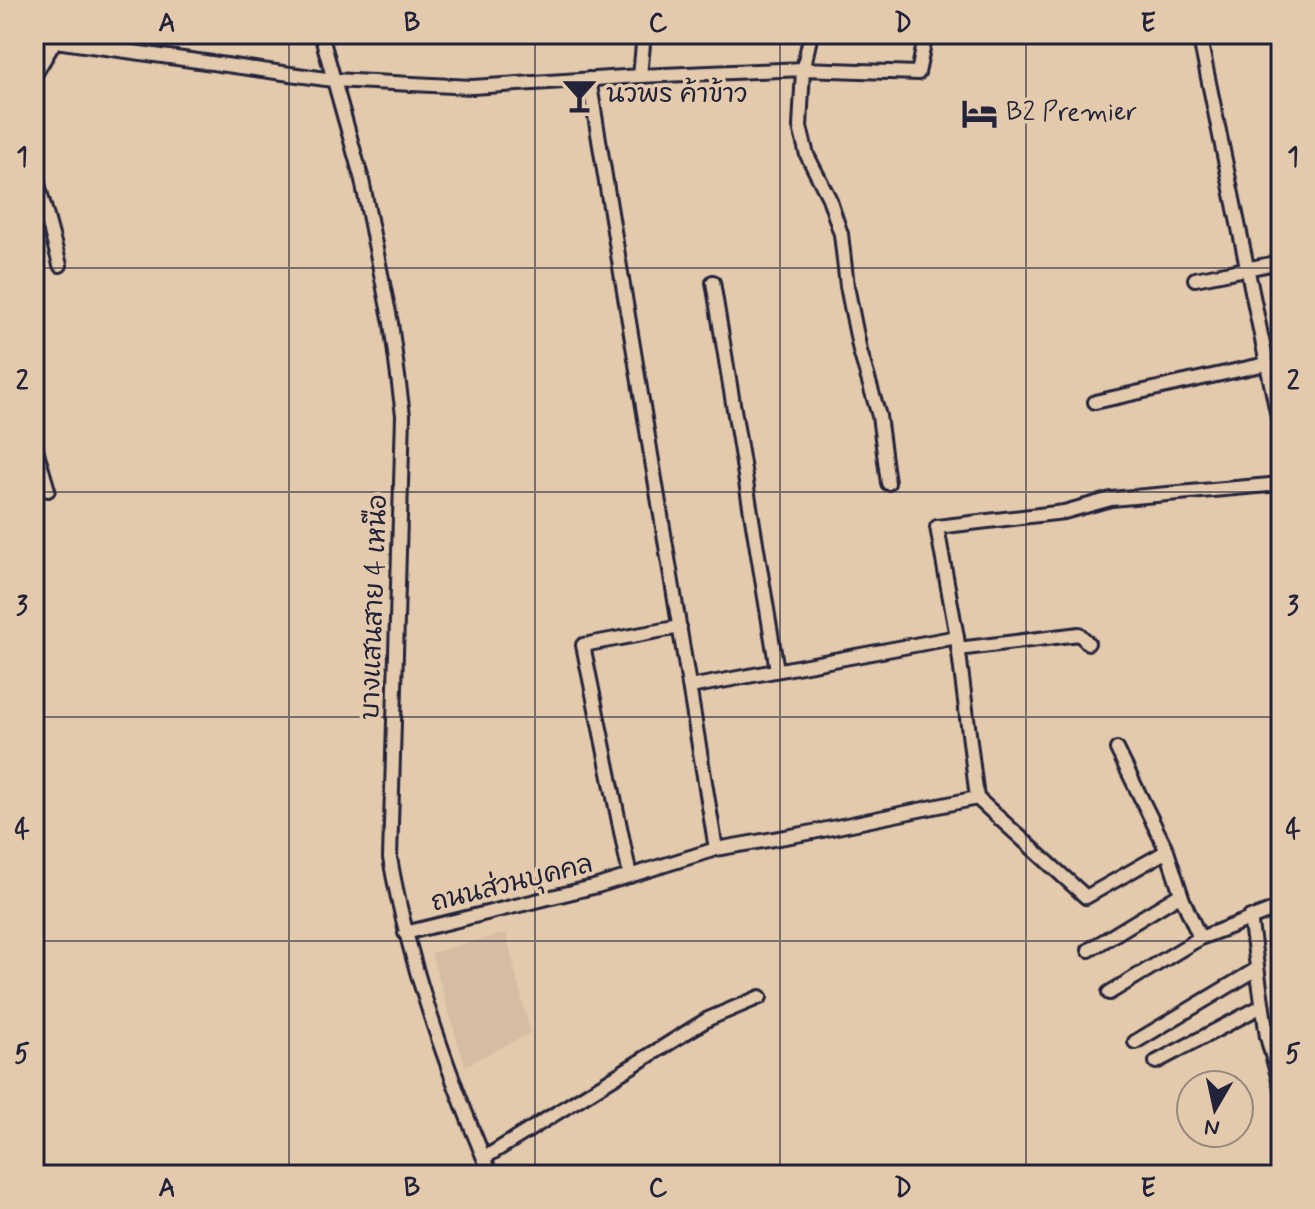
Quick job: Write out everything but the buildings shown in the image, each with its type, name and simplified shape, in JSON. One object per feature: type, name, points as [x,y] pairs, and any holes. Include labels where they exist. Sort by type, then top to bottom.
[{"type":"street","name":"บางแสนสาย 4 เหนือ","points":[[321,34],[365,194],[391,323],[403,415],[390,858],[405,933],[418,977],[491,1175]]},
{"type":"street","points":[[640,76],[644,34]]},
{"type":"street","points":[[811,34],[803,69],[800,127],[807,155],[829,198],[841,234],[847,286],[860,351],[879,416],[888,483]]},
{"type":"street","points":[[34,38],[333,80],[472,87],[803,69],[918,73],[926,34]]},
{"type":"street","points":[[1199,34],[1281,432]]},
{"type":"street","points":[[34,76],[55,41]]},
{"type":"street","points":[[589,79],[716,849]]},
{"type":"street","points":[[34,169],[38,207],[60,265]]},
{"type":"street","points":[[1195,279],[1281,262]]},
{"type":"street","points":[[713,282],[777,670]]},
{"type":"street","points":[[1095,402],[1266,364]]},
{"type":"street","points":[[34,442],[48,490]]},
{"type":"street","points":[[1167,851],[1086,897],[977,798],[958,643],[937,527],[1064,512],[1111,499],[1281,484]]},
{"type":"street","points":[[630,876],[583,645],[680,627]]},
{"type":"street","points":[[690,687],[777,670],[958,643],[1079,634],[1088,643]]},
{"type":"street","points":[[1117,749],[1167,851],[1200,938]]},
{"type":"street","name":"ถนนส่วนบุคคล","points":[[405,933],[630,876],[716,849],[977,798]]},
{"type":"street","points":[[1089,950],[1181,894]]},
{"type":"street","points":[[1109,993],[1200,938],[1281,907]]},
{"type":"street","points":[[1250,917],[1267,1037],[1281,1087]]},
{"type":"street","points":[[1135,1042],[1257,969]]},
{"type":"street","points":[[484,1158],[708,1019],[760,997]]},
{"type":"street","points":[[1156,1062],[1262,1006]]},
{"type":"shaded area","points":[[506,933],[530,1033],[465,1066],[431,953]]},
{"type":"place","name":"นวพร ค้าข้าว","points":[[580,95]]},
{"type":"place","name":"B2 Premier","points":[[980,113]]}]
